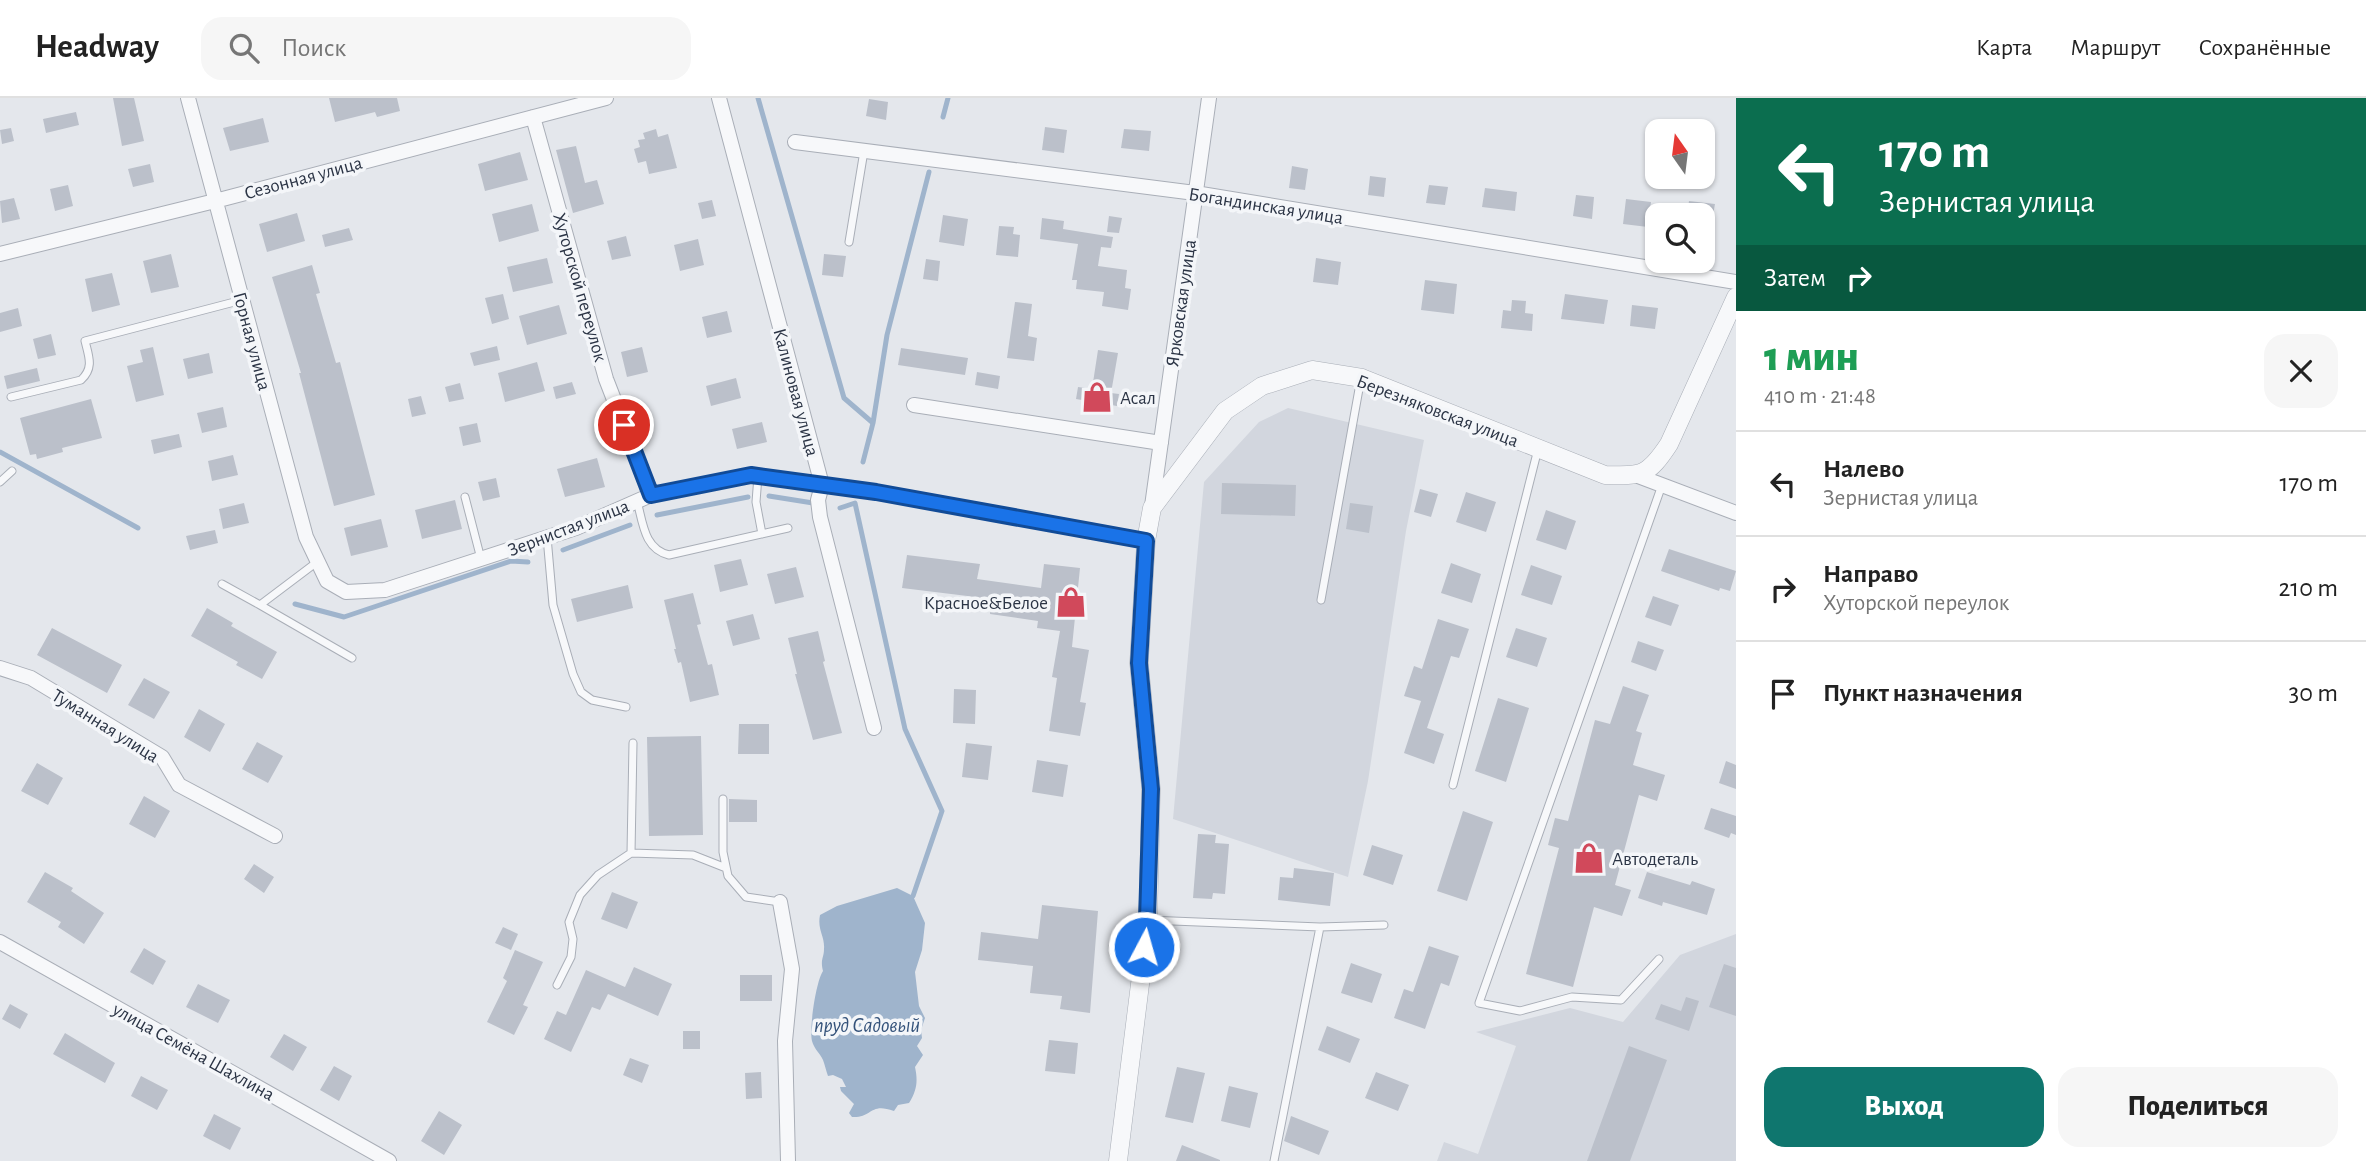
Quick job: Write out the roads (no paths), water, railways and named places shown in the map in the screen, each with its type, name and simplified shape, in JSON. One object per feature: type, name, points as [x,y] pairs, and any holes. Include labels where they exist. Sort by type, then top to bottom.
[{"type":"street","name":"Горная улица","points":[[188,98],[306,537],[327,581]]},
{"type":"street","name":"Сезонная улица","points":[[0,254],[215,201],[606,98]]},
{"type":"street","name":"Калиновая улица","points":[[719,98],[822,485],[818,500],[820,517],[874,728]]},
{"type":"street","name":"Ярковская улица","points":[[1152,508],[1209,98]]},
{"type":"street","name":"Хуторской переулок","points":[[533,117],[606,379],[644,498]]},
{"type":"street","name":"Богандинская улица","points":[[795,142],[1195,193],[1736,282]]},
{"type":"street","points":[[1637,476],[1657,463],[1669,444],[1736,296]]},
{"type":"street","name":"Березняковская улица","points":[[1118,1161],[1147,920],[1151,789],[1139,663],[1146,541],[1152,508],[1225,411],[1262,386],[1312,370],[1362,377],[1605,475],[1637,476]]},
{"type":"street","points":[[914,404],[1161,443]]},
{"type":"street","name":"Зернистая улица","points":[[327,581],[346,592],[385,590],[576,528],[644,498],[751,475],[876,492],[1146,541]]},
{"type":"street","points":[[1637,476],[1736,513]]},
{"type":"street","name":"Туманная улица","points":[[0,668],[31,678],[162,757],[178,785],[275,836]]},
{"type":"street","points":[[780,902],[792,969],[785,1041],[789,1161]]},
{"type":"street","name":"улица Семёна Шахлина","points":[[0,942],[389,1161]]},
{"type":"lane","points":[[849,242],[864,151]]},
{"type":"lane","points":[[10,397],[81,380],[89,373],[91,365],[85,341],[242,300]]},
{"type":"lane","points":[[1321,600],[1362,377]]},
{"type":"lane","points":[[1453,785],[1538,448]]},
{"type":"lane","points":[[0,482],[12,471]]},
{"type":"lane","points":[[758,476],[755,502],[762,534]]},
{"type":"lane","points":[[1659,959],[1621,1000],[1572,997],[1520,1011],[1479,1003],[1662,485]]},
{"type":"lane","points":[[465,497],[481,559]]},
{"type":"lane","points":[[644,498],[645,535],[659,553],[670,555],[788,528]]},
{"type":"lane","points":[[547,537],[553,605],[581,692],[592,700],[626,707]]},
{"type":"lane","points":[[260,605],[318,561]]},
{"type":"lane","points":[[222,584],[352,657]]},
{"type":"lane","points":[[631,853],[633,743]]},
{"type":"lane","points":[[723,799],[723,852],[728,876],[747,897],[780,902]]},
{"type":"lane","points":[[557,985],[571,957],[573,939],[569,922],[580,895],[598,875],[631,853],[693,855],[726,868]]},
{"type":"lane","points":[[1147,920],[1320,927],[1384,925]]},
{"type":"lane","points":[[1274,1161],[1320,927]]},
{"type":"water","name":"пруд Садовый","points":[[897,888],[913,896],[925,923],[922,950],[915,972],[919,1006],[925,1018],[921,1030],[922,1038],[917,1046],[923,1055],[915,1067],[916,1085],[909,1103],[898,1105],[894,1111],[880,1108],[859,1117],[852,1117],[849,1113],[854,1104],[841,1091],[840,1087],[846,1087],[842,1079],[828,1076],[823,1060],[812,1041],[814,1005],[823,971],[824,944],[820,915],[837,906]]},
{"type":"waterway","points":[[758,98],[844,398],[873,423],[863,462]]},
{"type":"waterway","points":[[943,117],[948,98]]},
{"type":"waterway","points":[[873,423],[887,335],[929,172]]},
{"type":"waterway","points":[[0,452],[138,528]]},
{"type":"waterway","points":[[769,496],[813,503]]},
{"type":"waterway","points":[[657,515],[748,497]]},
{"type":"waterway","points":[[840,508],[855,503],[905,729],[942,811],[913,896]]},
{"type":"waterway","points":[[563,550],[630,525]]},
{"type":"waterway","points":[[295,604],[344,617],[511,561],[528,562]]},
{"type":"place","name":"Асал","points":[[1097,397]]},
{"type":"place","name":"Красное&Белое","points":[[1071,602]]},
{"type":"place","name":"Автодеталь","points":[[1589,858]]}]
